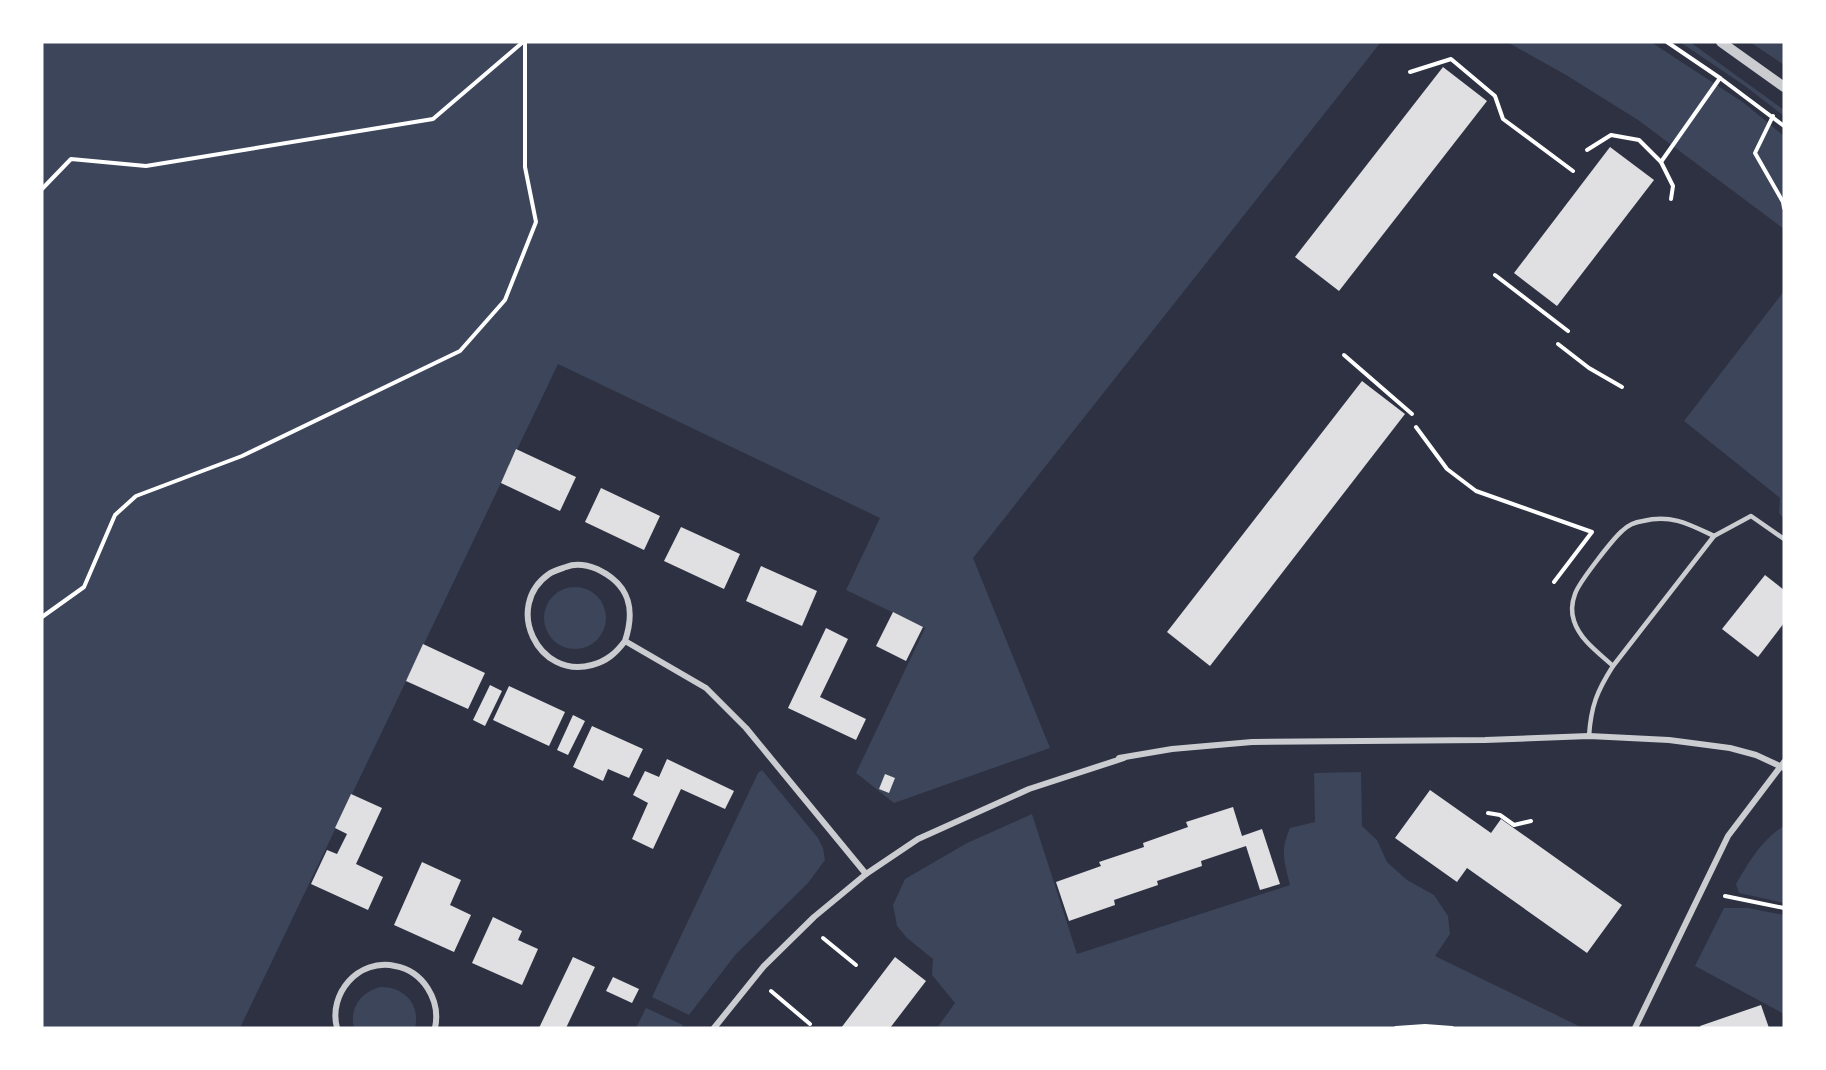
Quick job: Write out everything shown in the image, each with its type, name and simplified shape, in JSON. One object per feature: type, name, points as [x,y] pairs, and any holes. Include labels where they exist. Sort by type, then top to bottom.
[{"type":"street","points":[[1721,42],[1784,87]]},
{"type":"street","points":[[570,565],[588,565],[612,576],[624,590],[630,606],[630,624],[625,641],[604,661],[582,668],[564,666],[543,653],[532,639],[527,619],[530,601],[536,587],[549,574],[570,565]]},
{"type":"street","points":[[625,641],[706,688],[747,728],[866,874]]},
{"type":"street","points":[[1119,758],[1172,749],[1252,742],[1485,740],[1589,736],[1669,740],[1730,748],[1783,765],[1728,836],[1635,1028]]},
{"type":"street","points":[[714,1028],[764,966],[814,917],[866,874],[918,839],[1029,789],[1133,755]]},
{"type":"street","points":[[337,1028],[334,1018],[336,1001],[343,987],[356,974],[377,965],[395,966],[418,976],[429,990],[435,1005],[435,1028]]},
{"type":"lane","points":[[1589,736],[1591,712],[1599,688],[1613,666],[1714,536],[1751,516],[1784,539]]},
{"type":"lane","points":[[1613,666],[1586,641],[1575,623],[1572,611],[1574,595],[1580,584],[1622,531],[1633,523],[1663,518],[1680,520],[1714,536]]},
{"type":"path","points":[[42,189],[71,159],[146,166],[433,119],[524,42]]},
{"type":"path","points":[[42,617],[84,587],[115,515],[136,496],[242,456],[460,351],[505,300],[536,222],[525,166],[524,42]]},
{"type":"path","points":[[1667,42],[1784,126]]},
{"type":"path","points":[[1410,72],[1451,59],[1495,96],[1503,119],[1573,171]]},
{"type":"path","points":[[1661,162],[1720,78]]},
{"type":"path","points":[[1773,116],[1755,153],[1783,202],[1784,208]]},
{"type":"path","points":[[1587,150],[1611,135],[1639,140],[1661,162],[1674,186],[1671,199]]},
{"type":"path","points":[[1496,275],[1568,331]]},
{"type":"path","points":[[1558,344],[1589,368],[1622,387]]},
{"type":"path","points":[[1344,355],[1412,414]]},
{"type":"path","points":[[1416,427],[1447,470],[1476,491],[1592,532],[1554,582]]},
{"type":"path","points":[[1488,813],[1500,815],[1514,825],[1531,821]]},
{"type":"path","points":[[1725,896],[1784,908]]},
{"type":"path","points":[[823,938],[856,965]]},
{"type":"path","points":[[771,991],[810,1024]]},
{"type":"path","points":[[1396,1028],[1425,1026],[1452,1028]]},
{"type":"shaded area","points":[[42,42],[1381,42],[973,558],[1050,748],[894,803],[856,773],[925,628],[846,590],[880,518],[558,364],[240,1028],[42,1028]]},
{"type":"shaded area","points":[[1507,42],[1651,42],[1744,103],[1784,136],[1784,229],[1638,120],[1566,75]]},
{"type":"shaded area","points":[[1680,42],[1690,42],[1784,110],[1784,116],[1745,86]]},
{"type":"shaded area","points":[[1750,42],[1784,42],[1784,65]]},
{"type":"shaded area","points":[[1784,291],[1784,519],[1779,513],[1780,498],[1684,421]]},
{"type":"shaded area","points":[[575,587],[597,596],[606,618],[597,640],[575,649],[553,640],[544,618],[553,596]]},
{"type":"shaded area","points":[[762,770],[818,838],[825,860],[808,883],[736,954],[689,1015],[652,997],[758,773]]},
{"type":"shaded area","points":[[1361,772],[1362,826],[1377,840],[1387,862],[1407,880],[1434,895],[1448,916],[1450,934],[1435,956],[1583,1028],[937,1028],[955,1003],[932,975],[933,959],[907,938],[897,926],[893,905],[905,879],[967,843],[1032,814],[1077,954],[1290,885],[1285,862],[1285,843],[1290,828],[1315,822],[1314,773]]},
{"type":"shaded area","points":[[1784,826],[1784,903],[1739,893],[1736,884],[1751,859],[1769,837]]},
{"type":"shaded area","points":[[1724,908],[1748,908],[1784,915],[1784,1014],[1695,966]]},
{"type":"shaded area","points":[[380,987],[396,990],[408,998],[415,1011],[415,1028],[354,1028],[353,1014],[358,1002],[367,993]]},
{"type":"shaded area","points":[[646,1008],[683,1025],[681,1028],[636,1028]]},
{"type":"building","points":[[1443,67],[1487,101],[1339,291],[1295,257]]},
{"type":"building","points":[[1610,147],[1654,180],[1557,306],[1514,273]]},
{"type":"building","points":[[1362,381],[1405,414],[1210,666],[1167,632]]},
{"type":"building","points":[[516,449],[576,477],[560,511],[501,483]]},
{"type":"building","points":[[601,488],[660,516],[644,550],[585,522]]},
{"type":"building","points":[[681,527],[740,554],[724,589],[664,561]]},
{"type":"building","points":[[761,566],[817,591],[802,626],[746,601]]},
{"type":"building","points":[[1765,575],[1784,590],[1784,623],[1758,657],[1722,629]]},
{"type":"building","points":[[893,612],[923,627],[906,661],[876,646]]},
{"type":"building","points":[[826,628],[848,639],[820,697],[866,719],[856,740],[788,708]]},
{"type":"building","points":[[423,644],[485,673],[468,709],[406,681]]},
{"type":"building","points":[[490,685],[502,691],[485,726],[473,720]]},
{"type":"building","points":[[509,686],[565,712],[549,746],[493,720]]},
{"type":"building","points":[[573,715],[585,721],[568,755],[557,750]]},
{"type":"building","points":[[592,726],[643,749],[629,778],[608,769],[603,781],[573,767]]},
{"type":"building","points":[[667,759],[734,791],[725,809],[681,789],[653,849],[632,839],[648,803],[633,795],[645,771],[659,777]]},
{"type":"building","points":[[885,774],[895,778],[889,793],[879,789]]},
{"type":"building","points":[[1430,790],[1491,833],[1501,819],[1622,905],[1587,953],[1467,868],[1457,882],[1395,838]]},
{"type":"building","points":[[351,794],[382,808],[356,864],[383,877],[368,910],[311,884],[327,850],[337,854],[347,834],[335,828]]},
{"type":"building","points":[[1233,807],[1242,836],[1262,829],[1280,884],[1260,890],[1246,846],[1201,861],[1202,866],[1157,881],[1158,885],[1114,900],[1115,905],[1069,921],[1056,882],[1101,866],[1099,862],[1144,847],[1143,843],[1188,827],[1186,822]]},
{"type":"building","points":[[422,862],[461,880],[450,905],[471,915],[454,952],[394,925]]},
{"type":"building","points":[[493,917],[522,931],[518,940],[538,949],[522,985],[472,963]]},
{"type":"building","points":[[573,957],[595,967],[566,1028],[539,1028]]},
{"type":"building","points":[[895,957],[926,981],[890,1028],[841,1028]]},
{"type":"building","points":[[613,977],[639,989],[632,1003],[606,991]]},
{"type":"building","points":[[1761,1005],[1769,1028],[1701,1028],[1700,1026]]}]
